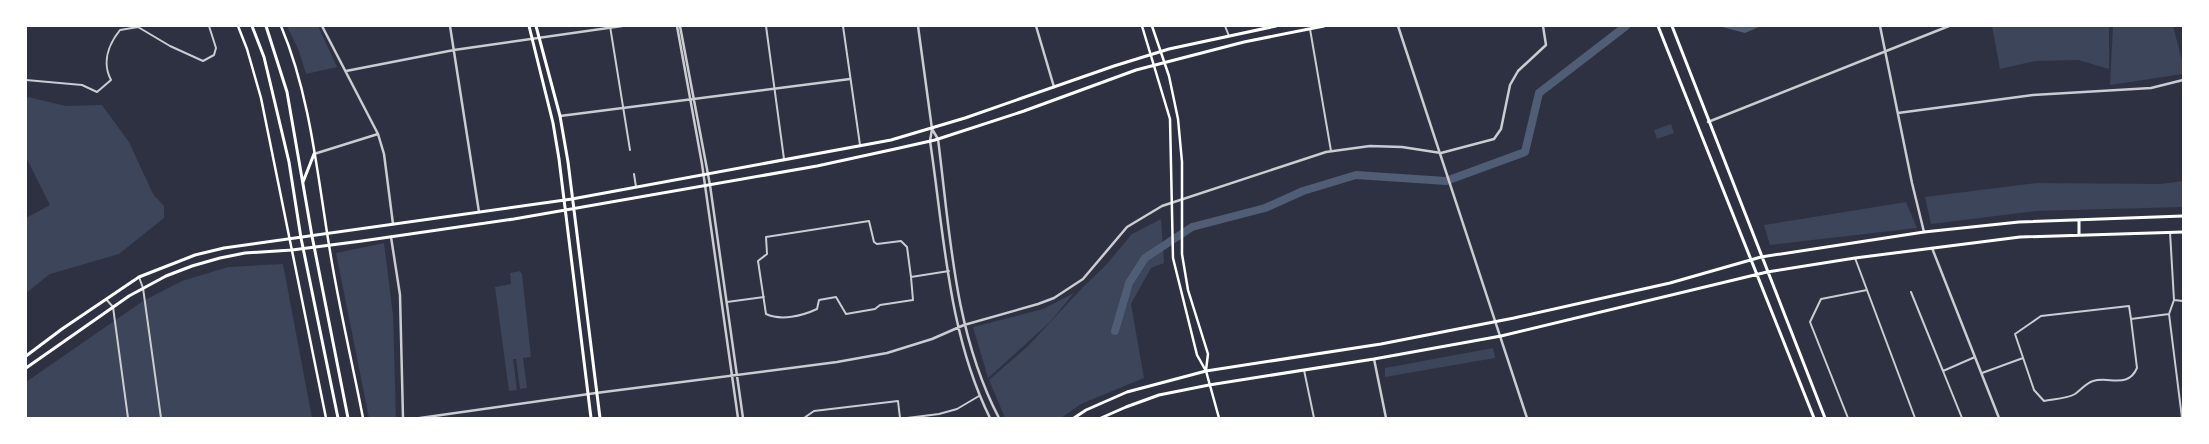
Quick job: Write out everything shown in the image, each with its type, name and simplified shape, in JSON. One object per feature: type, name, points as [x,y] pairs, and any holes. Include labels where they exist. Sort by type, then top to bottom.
[{"type":"main road","points":[[238,26],[247,49],[261,98],[326,418]]},
{"type":"main road","points":[[252,26],[264,57],[288,155],[301,238],[338,418]]},
{"type":"main road","points":[[266,26],[287,92],[312,236],[348,418]]},
{"type":"main road","points":[[281,26],[300,82],[328,234],[328,244],[363,418]]},
{"type":"main road","points":[[529,26],[553,124],[591,418]]},
{"type":"main road","points":[[536,26],[560,116],[568,162],[600,418]]},
{"type":"main road","points":[[1142,26],[1152,54],[1170,118],[1173,254],[1180,291],[1197,355],[1206,371],[1219,418]]},
{"type":"main road","points":[[1152,26],[1161,51],[1178,119],[1182,162],[1180,200],[1182,254],[1188,290],[1208,354],[1206,371]]},
{"type":"main road","points":[[26,356],[139,277],[173,262],[202,253],[224,248],[572,199],[911,136],[1161,51],[1276,26]]},
{"type":"main road","points":[[26,368],[113,307],[143,288],[192,266],[220,258],[245,253],[292,250],[328,244],[391,237],[573,209],[817,166],[938,139],[1024,111],[1136,70],[1244,42],[1324,26]]},
{"type":"main road","points":[[1658,26],[1814,418]]},
{"type":"main road","points":[[1672,28],[1825,418]]},
{"type":"main road","points":[[303,184],[314,154]]},
{"type":"main road","points":[[1074,418],[1086,410],[1127,392],[1206,371],[1381,344],[1497,321],[1670,283],[1761,257],[1924,232],[2019,222],[2183,216]]},
{"type":"main road","points":[[2079,220],[2079,235]]},
{"type":"main road","points":[[1101,418],[1126,406],[1159,395],[1209,385],[1374,360],[1501,336],[1767,272],[1855,258],[2020,237],[2183,232]]},
{"type":"street","points":[[26,80],[82,85],[98,92],[111,80],[106,63],[112,40],[120,30],[138,27],[170,46],[203,61],[214,55],[216,48],[209,26]]},
{"type":"street","points":[[322,26],[378,134],[384,154],[393,225]]},
{"type":"street","points":[[450,26],[479,212]]},
{"type":"street","points":[[346,71],[454,50],[622,26]]},
{"type":"street","points":[[677,26],[710,185],[742,418]]},
{"type":"street","points":[[680,26],[702,164],[702,174],[738,418]]},
{"type":"street","points":[[766,26],[784,159]]},
{"type":"street","points":[[842,26],[860,145]]},
{"type":"street","points":[[918,26],[932,129],[930,141],[958,327],[979,396],[990,418]]},
{"type":"street","points":[[1036,26],[1054,87]]},
{"type":"street","points":[[1225,26],[1229,36]]},
{"type":"street","points":[[1398,26],[1497,321],[1527,418]]},
{"type":"street","points":[[420,418],[588,394],[837,362],[887,353],[932,339],[964,325],[1038,304],[1076,285],[1098,263],[1127,227],[1171,203],[1331,151],[1377,146],[1402,147],[1441,153],[1494,139],[1501,129],[1510,85],[1518,71],[1546,45],[1544,26]]},
{"type":"street","points":[[1880,26],[1912,184],[1924,232]]},
{"type":"street","points":[[1708,122],[1949,26]]},
{"type":"street","points":[[610,27],[630,150]]},
{"type":"street","points":[[1309,28],[1331,151]]},
{"type":"street","points":[[560,116],[850,79]]},
{"type":"street","points":[[1898,113],[2033,95],[2151,88],[2183,80]]},
{"type":"street","points":[[932,129],[938,139],[952,249],[964,325],[988,396],[999,418]]},
{"type":"street","points":[[314,154],[378,134]]},
{"type":"street","points":[[634,174],[636,187]]},
{"type":"street","points":[[869,221],[874,242],[877,244],[901,241],[905,244],[907,247],[911,277],[913,300],[880,305],[875,309],[846,314],[836,297],[819,300],[817,309],[807,314],[776,319],[766,314],[758,261],[767,254],[766,237],[869,221]]},
{"type":"street","points":[[2170,232],[2174,300],[2169,314],[2182,418]]},
{"type":"street","points":[[391,237],[400,295],[403,418]]},
{"type":"street","points":[[1932,248],[1999,418]]},
{"type":"street","points":[[1855,258],[1915,418]]},
{"type":"street","points":[[911,277],[949,271]]},
{"type":"street","points":[[139,277],[143,288],[161,418]]},
{"type":"street","points":[[1848,418],[1810,322],[1821,299],[1867,290]]},
{"type":"street","points":[[1911,292],[1962,418]]},
{"type":"street","points":[[726,302],[764,297]]},
{"type":"street","points":[[106,299],[113,307],[128,418]]},
{"type":"street","points":[[2174,300],[2183,301]]},
{"type":"street","points":[[2129,306],[2131,319],[2137,368],[2135,373],[2125,380],[2092,381],[2072,395],[2044,401],[2034,390],[2016,334],[2041,316],[2129,306]]},
{"type":"street","points":[[2131,319],[2169,314]]},
{"type":"street","points":[[1943,371],[1975,358]]},
{"type":"street","points":[[1982,373],[2023,358]]},
{"type":"street","points":[[1374,360],[1386,418]]},
{"type":"street","points":[[1304,370],[1314,418]]},
{"type":"street","points":[[907,418],[939,414],[957,409],[979,396]]},
{"type":"street","points":[[804,418],[814,412],[898,401],[900,418]]},
{"type":"shaded area","points":[[287,26],[318,26],[337,67],[306,74],[299,51]]},
{"type":"shaded area","points":[[1718,26],[1761,26],[1745,33]]},
{"type":"shaded area","points":[[1992,26],[2109,26],[2109,69],[2078,60],[2035,61],[2000,69]]},
{"type":"shaded area","points":[[2113,26],[2173,26],[2183,64],[2183,74],[2110,85]]},
{"type":"shaded area","points":[[28,97],[66,106],[102,105],[129,142],[153,194],[164,206],[164,218],[119,254],[50,274],[26,293],[26,218],[50,205],[26,157],[26,99]]},
{"type":"shaded area","points":[[1671,124],[1674,133],[1657,139],[1654,130]]},
{"type":"shaded area","points":[[2183,181],[2183,207],[2035,211],[1931,224],[1925,197],[2036,183],[2161,184]]},
{"type":"shaded area","points":[[1906,202],[1917,228],[1770,245],[1764,225]]},
{"type":"shaded area","points":[[1161,219],[1164,263],[1151,268],[1131,304],[1144,378],[1081,404],[1061,418],[1005,418],[989,380],[1027,347],[1083,287],[1106,265],[1132,234]]},
{"type":"shaded area","points":[[384,243],[393,315],[396,418],[369,418],[336,253]]},
{"type":"shaded area","points":[[283,264],[312,418],[26,418],[26,382],[143,301],[182,281],[228,267]]},
{"type":"shaded area","points":[[520,271],[522,274],[531,357],[523,358],[527,388],[520,389],[516,359],[513,359],[517,390],[509,391],[495,287],[511,284],[510,273]]},
{"type":"shaded area","points":[[1074,293],[1050,322],[988,378],[973,327],[1043,309]]},
{"type":"shaded area","points":[[1493,348],[1495,358],[1385,377],[1385,368]]},
{"type":"waterway","points":[[1115,331],[1129,283],[1145,258],[1192,227],[1265,208],[1303,191],[1356,175],[1446,181],[1525,152],[1539,93],[1626,26]]}]
